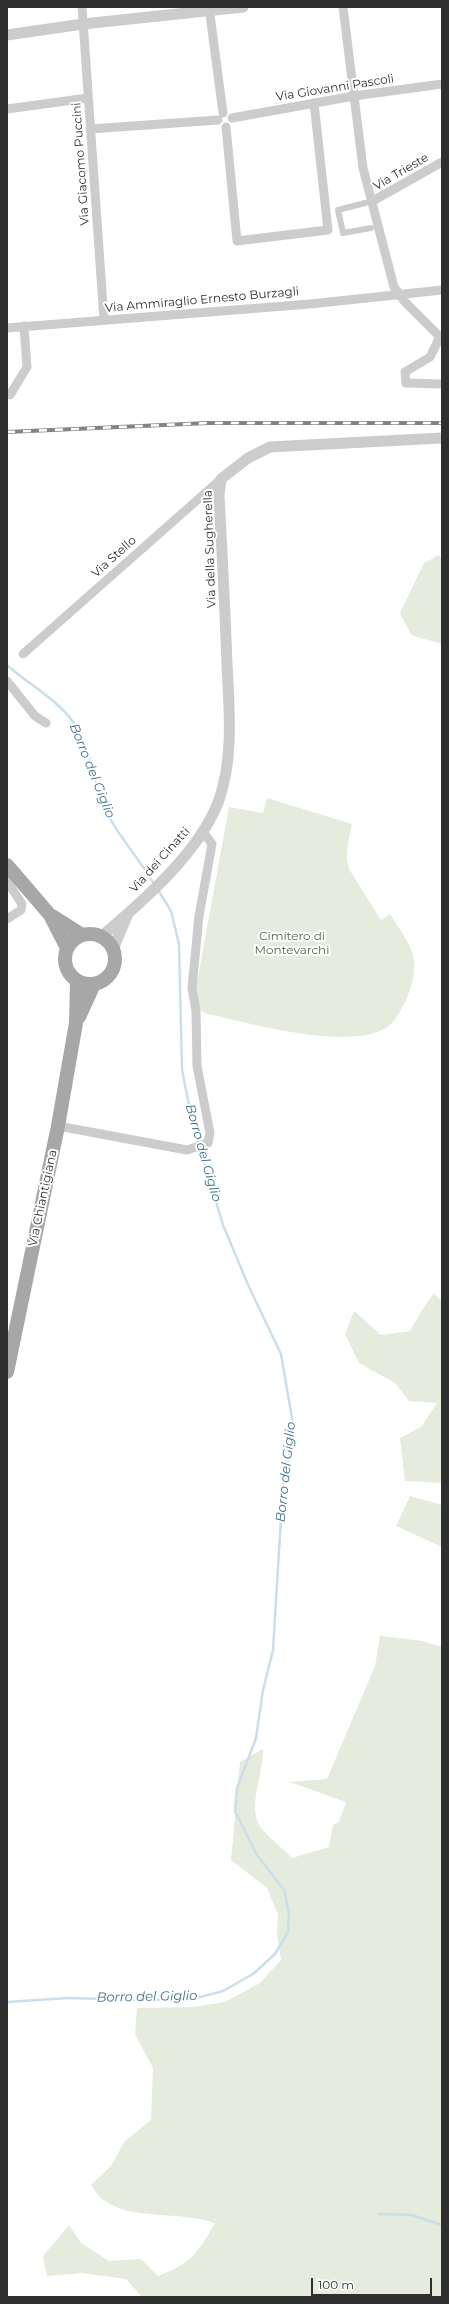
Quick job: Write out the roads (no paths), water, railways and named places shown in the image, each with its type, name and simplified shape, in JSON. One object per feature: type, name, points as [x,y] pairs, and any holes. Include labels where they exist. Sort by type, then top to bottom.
[{"type":"main road","points":[[7,865],[50,915],[67,948]]},
{"type":"main road","points":[[50,915],[82,935]]},
{"type":"main road","points":[[95,934],[102,936],[113,949],[115,964],[112,971],[102,981],[94,984],[77,981],[67,970],[65,955],[67,948],[76,938],[82,935],[95,934]]},
{"type":"main road","name":"Via Chiantigiana","points":[[7,1372],[58,1126],[76,1023],[77,981]]},
{"type":"main road","name":"Via Chiantigiana","points":[[76,1023],[94,984]]},
{"type":"street","name":"Via Giacomo Puccini","points":[[82,7],[104,320]]},
{"type":"street","points":[[7,35],[83,24],[243,7]]},
{"type":"street","points":[[343,7],[368,203],[394,287],[441,338],[430,357],[405,372],[406,383],[413,385],[442,384]]},
{"type":"street","points":[[209,10],[220,125],[226,127]]},
{"type":"street","name":"Via Giovanni Pascoli","points":[[232,118],[354,96],[442,84]]},
{"type":"street","points":[[7,109],[88,98]]},
{"type":"street","points":[[226,127],[236,242],[328,230],[314,103]]},
{"type":"street","points":[[90,129],[229,114],[232,118],[231,124],[226,127]]},
{"type":"street","name":"Via Trieste","points":[[368,203],[442,162]]},
{"type":"street","points":[[368,203],[338,210],[344,233],[371,228]]},
{"type":"street","name":"Via Ammiraglio Ernesto Burzagli","points":[[7,328],[400,295],[442,290]]},
{"type":"street","points":[[10,395],[27,367],[24,326]]},
{"type":"street","name":"Via della Sugherella","points":[[219,800],[226,766],[229,725],[219,495],[221,479],[248,458],[270,446],[442,438]]},
{"type":"street","name":"Via Stello","points":[[23,654],[221,479]]},
{"type":"street","points":[[7,681],[35,716],[46,723]]},
{"type":"street","name":"Via dei Cinatti","points":[[102,936],[128,914],[147,895],[203,832],[219,800]]},
{"type":"street","points":[[58,1126],[187,1150],[208,1143],[210,1133],[197,1066],[196,1011],[192,988],[199,916],[212,844],[203,832]]},
{"type":"street","points":[[7,880],[22,904],[21,910],[7,920]]},
{"type":"street","points":[[113,949],[128,914]]},
{"type":"waterway","name":"Borro del Giglio","points":[[7,665],[59,706],[73,722],[79,731],[87,751],[102,802],[107,813],[154,884]]},
{"type":"waterway","name":"Borro del Giglio","points":[[7,2002],[68,1998],[139,2000],[193,1999],[223,1991],[253,1974],[275,1954],[288,1932],[289,1913],[284,1890],[257,1855],[235,1811],[237,1788],[256,1738],[263,1690],[273,1650],[283,1485],[290,1451],[293,1424],[281,1354],[249,1287],[223,1225],[193,1125],[182,1070],[179,944],[171,911],[158,890]]},
{"type":"waterway","points":[[379,2214],[412,2215],[442,2225]]},
{"type":"railway","points":[[7,432],[208,423],[442,423]]},
{"type":"park label","name":"Cimitero di Montevarchi","points":[[292,943]]}]
